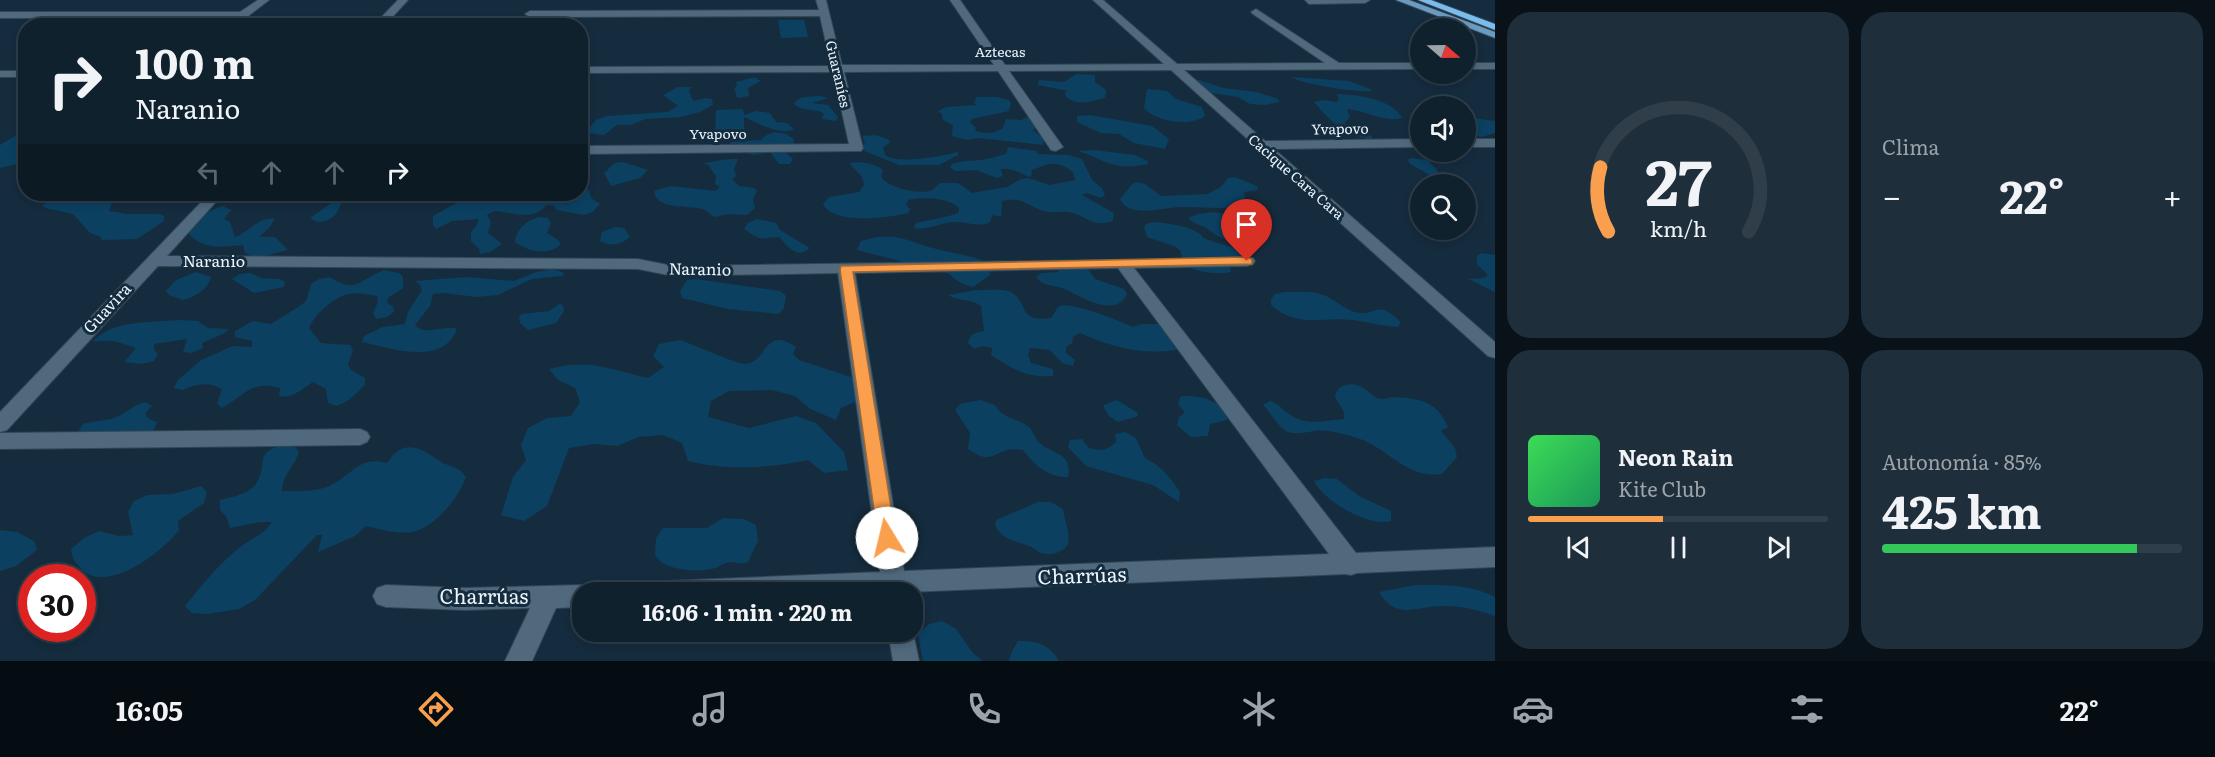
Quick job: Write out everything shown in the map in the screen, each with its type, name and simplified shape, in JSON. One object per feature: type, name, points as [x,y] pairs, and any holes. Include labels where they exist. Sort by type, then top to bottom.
[{"type":"highway","points":[[1423,0],[1495,27]]},
{"type":"highway","points":[[1450,0],[1495,16]]},
{"type":"main road","points":[[1401,0],[1450,18]]},
{"type":"main road","points":[[1410,0],[1453,18]]},
{"type":"main road","points":[[1476,28],[1495,35]]},
{"type":"street","points":[[240,18],[264,0]]},
{"type":"street","points":[[386,18],[403,0]]},
{"type":"street","points":[[528,18],[539,0]]},
{"type":"street","name":"Guaraníes","points":[[821,0],[856,148]]},
{"type":"street","points":[[955,0],[1056,147]]},
{"type":"street","name":"Cacique Cara Cara","points":[[1098,0],[1495,352]]},
{"type":"street","points":[[1309,1],[1365,0]]},
{"type":"street","points":[[1256,12],[1336,66]]},
{"type":"street","points":[[530,14],[824,13]]},
{"type":"street","points":[[0,15],[244,15]]},
{"type":"street","name":"Aztecas","points":[[588,70],[1410,66]]},
{"type":"street","points":[[1476,66],[1495,66]]},
{"type":"street","points":[[0,74],[18,74]]},
{"type":"street","name":"Yvapovo","points":[[1260,145],[1410,143]]},
{"type":"street","points":[[1476,143],[1495,143]]},
{"type":"street","name":"Yvapovo","points":[[588,150],[856,148]]},
{"type":"street","name":"Guavira","points":[[0,425],[209,201]]},
{"type":"street","name":"Naranio","points":[[152,261],[638,264],[673,271],[1247,261]]},
{"type":"street","points":[[1123,264],[1351,565]]},
{"type":"street","points":[[846,269],[893,582]]},
{"type":"street","points":[[0,441],[360,437]]},
{"type":"street","name":"Charrúas","points":[[923,587],[1495,557]]},
{"type":"street","name":"Charrúas","points":[[386,596],[465,598],[572,596]]},
{"type":"street","points":[[518,661],[548,597]]},
{"type":"street","points":[[903,642],[906,661]]},
{"type":"shaded area","points":[[778,20],[804,20],[808,37],[781,38]]},
{"type":"shaded area","points":[[1076,74],[1095,75],[1095,82],[1106,90],[1105,98],[1076,102],[1066,97],[1065,92],[1068,91],[1038,85],[1039,80],[1064,82]]},
{"type":"shaded area","points":[[754,77],[761,81],[748,88],[749,96],[737,98],[734,88],[737,86],[736,82]]},
{"type":"shaded area","points":[[1291,77],[1349,81],[1373,90],[1332,88]]},
{"type":"shaded area","points":[[1199,80],[1223,88],[1257,92],[1278,99],[1279,102],[1265,105],[1250,104],[1238,97],[1211,93],[1195,81]]},
{"type":"shaded area","points":[[678,87],[691,87],[689,91],[693,101],[712,99],[713,105],[700,112],[681,117],[645,119],[631,125],[617,125],[604,135],[588,132],[596,120],[607,116],[667,112],[678,106],[663,95]]},
{"type":"shaded area","points":[[1147,89],[1167,91],[1176,99],[1202,107],[1205,116],[1182,122],[1156,117],[1144,108]]},
{"type":"shaded area","points":[[1337,94],[1382,102],[1397,111],[1402,118],[1381,118],[1347,109],[1350,117],[1344,123],[1363,130],[1372,139],[1354,135],[1339,127],[1314,102],[1322,100],[1337,102],[1339,100]]},
{"type":"shaded area","points":[[820,96],[828,98],[812,103],[828,105],[838,117],[836,121],[822,119],[824,114],[821,112],[794,104],[802,98]]},
{"type":"shaded area","points":[[976,97],[997,97],[1009,100],[1011,103],[1009,111],[972,119],[970,122],[976,128],[975,131],[993,132],[1003,128],[1006,119],[1021,120],[1030,116],[1039,124],[1033,130],[1044,139],[1043,145],[979,138],[966,140],[952,136],[953,125],[943,120],[942,114],[938,111],[946,107],[977,105],[974,103]]},
{"type":"shaded area","points":[[743,109],[744,115],[756,111],[770,113],[776,122],[787,123],[794,129],[775,130],[744,117],[744,137],[715,138],[716,110]]},
{"type":"shaded area","points":[[1090,115],[1152,126],[1169,139],[1165,149],[1134,143],[1119,134],[1101,133],[1077,122],[1077,116]]},
{"type":"shaded area","points":[[1476,118],[1495,121],[1495,133],[1482,137],[1476,136]]},
{"type":"shaded area","points":[[774,132],[786,134],[794,139],[793,146],[784,151],[793,159],[790,164],[779,164],[770,152],[755,155],[735,151],[728,146],[731,142],[761,140]]},
{"type":"shaded area","points":[[876,135],[890,142],[883,148],[885,155],[891,158],[909,160],[958,152],[958,155],[939,165],[899,165],[857,148],[865,143],[862,136]]},
{"type":"shaded area","points":[[18,136],[18,164],[0,168],[0,145]]},
{"type":"shaded area","points":[[1008,147],[1037,151],[1037,154],[1068,155],[1082,159],[1092,180],[1102,188],[1105,195],[1101,198],[1087,193],[1082,195],[1114,213],[1113,221],[1094,222],[1069,212],[1044,211],[1019,201],[1009,200],[1002,201],[1001,217],[993,215],[989,223],[980,225],[950,222],[919,229],[914,228],[916,223],[956,214],[959,208],[942,200],[914,199],[908,200],[906,205],[910,209],[908,213],[888,217],[862,218],[838,215],[828,211],[823,204],[829,197],[859,192],[864,185],[862,177],[849,163],[853,162],[875,166],[883,170],[881,177],[885,181],[918,192],[930,191],[941,183],[958,183],[972,193],[1007,187],[1021,179],[1028,178],[1050,185],[1075,180],[1073,172],[1056,164],[1032,170],[1031,177],[1011,169],[1001,169],[1003,176],[997,178],[976,170],[956,171],[950,168],[957,162],[982,160],[1006,154]]},
{"type":"shaded area","points":[[1094,150],[1135,155],[1148,161],[1148,164],[1118,166],[1078,151]]},
{"type":"shaded area","points":[[738,159],[734,169],[736,176],[732,179],[739,186],[754,188],[757,191],[753,199],[755,208],[747,215],[729,214],[714,217],[704,210],[666,204],[656,197],[654,191],[670,186],[716,191],[720,187],[715,184],[716,176],[708,165],[703,163]]},
{"type":"shaded area","points":[[1410,159],[1410,162],[1430,162],[1440,174],[1428,174],[1410,164],[1408,160]]},
{"type":"shaded area","points":[[623,162],[648,170],[640,178],[611,186],[604,173],[615,163]]},
{"type":"shaded area","points":[[1235,177],[1257,186],[1258,190],[1244,192],[1245,199],[1241,207],[1176,207],[1140,210],[1131,209],[1120,199],[1132,184],[1137,182],[1145,184],[1161,196],[1207,194],[1221,187],[1228,178]]},
{"type":"shaded area","points":[[588,190],[591,198],[600,204],[593,212],[584,215],[556,210],[555,206],[547,205],[528,215],[494,211],[487,215],[491,222],[488,233],[502,244],[490,252],[480,254],[479,249],[471,241],[471,232],[478,223],[478,219],[452,221],[436,229],[433,225],[433,216],[456,203],[588,201]]},
{"type":"shaded area","points":[[51,201],[113,201],[109,211],[127,214],[159,214],[164,216],[164,221],[137,239],[102,240],[101,237],[90,233],[73,214],[45,208],[42,205]]},
{"type":"shaded area","points":[[333,202],[341,203],[337,213],[329,220],[320,222],[310,218]]},
{"type":"shaded area","points":[[223,206],[231,210],[224,219],[230,222],[235,237],[259,222],[275,219],[259,237],[275,237],[288,250],[257,258],[245,253],[243,245],[221,247],[207,245],[189,234],[194,224],[202,216]]},
{"type":"shaded area","points":[[1213,212],[1242,219],[1255,231],[1245,240],[1232,241],[1220,237],[1188,218]]},
{"type":"shaded area","points":[[540,217],[548,218],[551,223],[547,233],[561,244],[550,250],[538,251],[525,248],[515,242],[523,225]]},
{"type":"shaded area","points":[[757,219],[776,223],[780,230],[810,248],[801,253],[796,252],[779,237],[761,238],[744,229],[748,223]]},
{"type":"shaded area","points":[[1152,222],[1188,228],[1206,239],[1238,249],[1254,260],[1252,265],[1234,265],[1230,268],[1231,272],[1219,273],[1185,266],[1180,250],[1147,237],[1144,228],[1146,224]]},
{"type":"shaded area","points":[[615,227],[624,228],[630,237],[616,244],[600,241],[602,232]]},
{"type":"shaded area","points":[[876,237],[894,237],[983,261],[989,264],[990,275],[973,287],[962,284],[938,269],[910,266],[900,261],[857,250],[861,241]]},
{"type":"shaded area","points":[[1481,253],[1495,255],[1495,292],[1468,279],[1484,278],[1488,275],[1477,264],[1477,256]]},
{"type":"shaded area","points":[[1059,266],[1087,268],[1095,279],[1124,289],[1127,294],[1114,305],[1106,305],[1045,284],[1036,277],[1041,273],[1058,272]]},
{"type":"shaded area","points":[[553,269],[564,273],[563,276],[532,279],[498,295],[477,297],[433,294],[430,306],[415,325],[425,330],[457,329],[450,341],[440,348],[415,352],[401,351],[362,342],[364,336],[383,327],[405,324],[408,312],[422,290],[415,281],[466,277],[514,281],[536,272]]},
{"type":"shaded area","points":[[384,270],[399,273],[403,277],[403,288],[388,298],[387,303],[393,306],[394,312],[387,317],[376,319],[373,313],[378,302],[377,296],[349,294],[338,298],[326,307],[315,317],[309,328],[321,343],[350,345],[353,350],[348,364],[351,370],[365,378],[365,385],[349,400],[337,406],[328,403],[326,389],[313,382],[297,393],[284,397],[279,396],[280,388],[255,387],[222,408],[217,403],[222,389],[217,386],[202,384],[182,390],[174,388],[178,380],[201,360],[233,346],[252,347],[252,341],[235,337],[235,331],[253,321],[271,324],[306,301],[311,284],[319,279],[330,277],[346,285],[352,285]]},
{"type":"shaded area","points":[[196,272],[211,277],[207,286],[196,295],[183,300],[169,295],[166,291],[176,280]]},
{"type":"shaded area","points":[[250,273],[261,278],[280,279],[285,282],[284,287],[254,293],[232,279],[240,274]]},
{"type":"shaded area","points":[[696,279],[780,291],[786,296],[784,308],[779,314],[728,309],[682,298],[680,291],[687,280]]},
{"type":"shaded area","points":[[976,290],[1010,292],[1019,299],[1026,312],[1033,318],[1051,318],[1058,307],[1063,305],[1094,312],[1133,327],[1141,324],[1162,324],[1181,349],[1154,352],[1129,349],[1080,333],[1073,337],[1072,343],[1066,347],[1066,353],[1075,360],[1073,366],[1062,363],[1050,350],[1030,348],[1028,355],[1031,363],[1053,369],[1053,376],[1027,374],[991,355],[992,348],[982,346],[974,349],[968,343],[972,335],[984,331],[981,306],[948,295]]},
{"type":"shaded area","points":[[1284,292],[1321,294],[1355,312],[1387,311],[1401,323],[1398,327],[1352,320],[1310,320],[1291,317],[1271,305],[1271,299],[1275,294]]},
{"type":"shaded area","points":[[559,304],[563,305],[564,311],[556,323],[528,330],[520,323],[519,317],[522,314],[549,311]]},
{"type":"shaded area","points":[[178,320],[198,321],[208,328],[229,329],[202,343],[203,348],[192,353],[183,352],[187,339],[154,344],[154,350],[158,354],[154,361],[142,364],[124,362],[136,348],[114,341],[93,341],[122,325]]},
{"type":"shaded area","points":[[680,340],[746,364],[759,357],[772,342],[786,341],[796,347],[793,354],[799,360],[857,379],[860,400],[841,408],[836,420],[810,409],[795,396],[772,390],[729,391],[711,401],[708,417],[749,428],[796,416],[816,423],[844,452],[848,470],[824,473],[808,460],[748,467],[703,464],[688,461],[682,443],[663,435],[639,437],[617,446],[595,444],[569,448],[547,506],[524,521],[501,515],[513,477],[526,460],[521,445],[528,428],[547,418],[571,416],[580,402],[575,388],[558,380],[549,369],[576,364],[599,366],[648,378],[664,367],[653,356],[659,344]]},
{"type":"shaded area","points":[[1353,384],[1381,399],[1395,397],[1413,399],[1433,407],[1444,418],[1448,427],[1441,431],[1455,448],[1457,457],[1442,474],[1419,472],[1355,437],[1325,431],[1288,432],[1278,424],[1263,405],[1270,401],[1296,418],[1309,422],[1344,419],[1344,412],[1335,397],[1341,387]]},
{"type":"shaded area","points":[[1180,397],[1213,401],[1226,413],[1227,420],[1210,424],[1208,436],[1191,437],[1177,425],[1179,417],[1185,413],[1178,404]]},
{"type":"shaded area","points":[[980,400],[995,405],[1006,416],[1030,428],[1039,442],[1065,459],[1069,469],[1068,477],[1061,477],[1042,470],[1023,450],[1013,449],[984,457],[968,449],[970,433],[955,410],[960,404]]},
{"type":"shaded area","points":[[1117,400],[1138,413],[1138,416],[1118,422],[1109,416],[1104,405]]},
{"type":"shaded area","points":[[145,402],[152,406],[145,413],[149,419],[157,422],[154,430],[142,436],[78,432],[83,424],[114,418]]},
{"type":"shaded area","points":[[1125,432],[1136,438],[1145,458],[1173,481],[1180,492],[1179,502],[1153,485],[1086,466],[1068,447],[1070,440],[1082,439],[1089,448],[1103,450],[1116,442],[1115,434]]},
{"type":"shaded area","points":[[284,444],[294,446],[299,452],[284,481],[282,491],[324,488],[337,482],[362,464],[377,461],[387,463],[399,450],[411,447],[424,451],[456,468],[466,477],[452,502],[429,525],[421,529],[401,533],[366,526],[355,536],[318,552],[322,535],[317,535],[255,600],[239,609],[207,614],[192,613],[185,606],[210,576],[232,554],[272,522],[230,528],[226,516],[220,510],[220,500],[240,494],[254,486],[260,475],[265,455],[268,451]]},
{"type":"shaded area","points":[[1324,478],[1337,479],[1359,496],[1391,511],[1391,521],[1382,522],[1359,517],[1337,504],[1327,497],[1314,481]]},
{"type":"shaded area","points":[[201,486],[207,492],[204,503],[178,521],[179,530],[148,559],[119,574],[105,577],[96,576],[96,564],[77,564],[74,560],[71,549],[84,538],[99,531],[119,536],[133,535],[128,512],[134,501],[148,495],[173,494]]},
{"type":"shaded area","points":[[1038,502],[1051,502],[1063,509],[1068,542],[1067,546],[1059,552],[1048,554],[1040,552],[1005,537],[995,525],[996,520]]},
{"type":"shaded area","points":[[723,518],[744,519],[756,525],[758,541],[748,562],[728,562],[712,569],[689,570],[665,564],[655,555],[656,538],[663,528],[707,528]]},
{"type":"shaded area","points":[[0,530],[17,532],[34,541],[37,550],[16,566],[0,571]]},
{"type":"shaded area","points":[[1416,585],[1457,586],[1486,593],[1495,597],[1495,616],[1451,606],[1400,609],[1393,607],[1379,592]]},
{"type":"shaded area","points":[[942,621],[956,629],[973,653],[983,661],[923,661],[919,642],[923,642],[923,629],[929,624]]},
{"type":"shaded area","points":[[1018,641],[1047,647],[1059,661],[1009,661]]},
{"type":"route","points":[[887,538],[846,269],[1247,261]]}]
